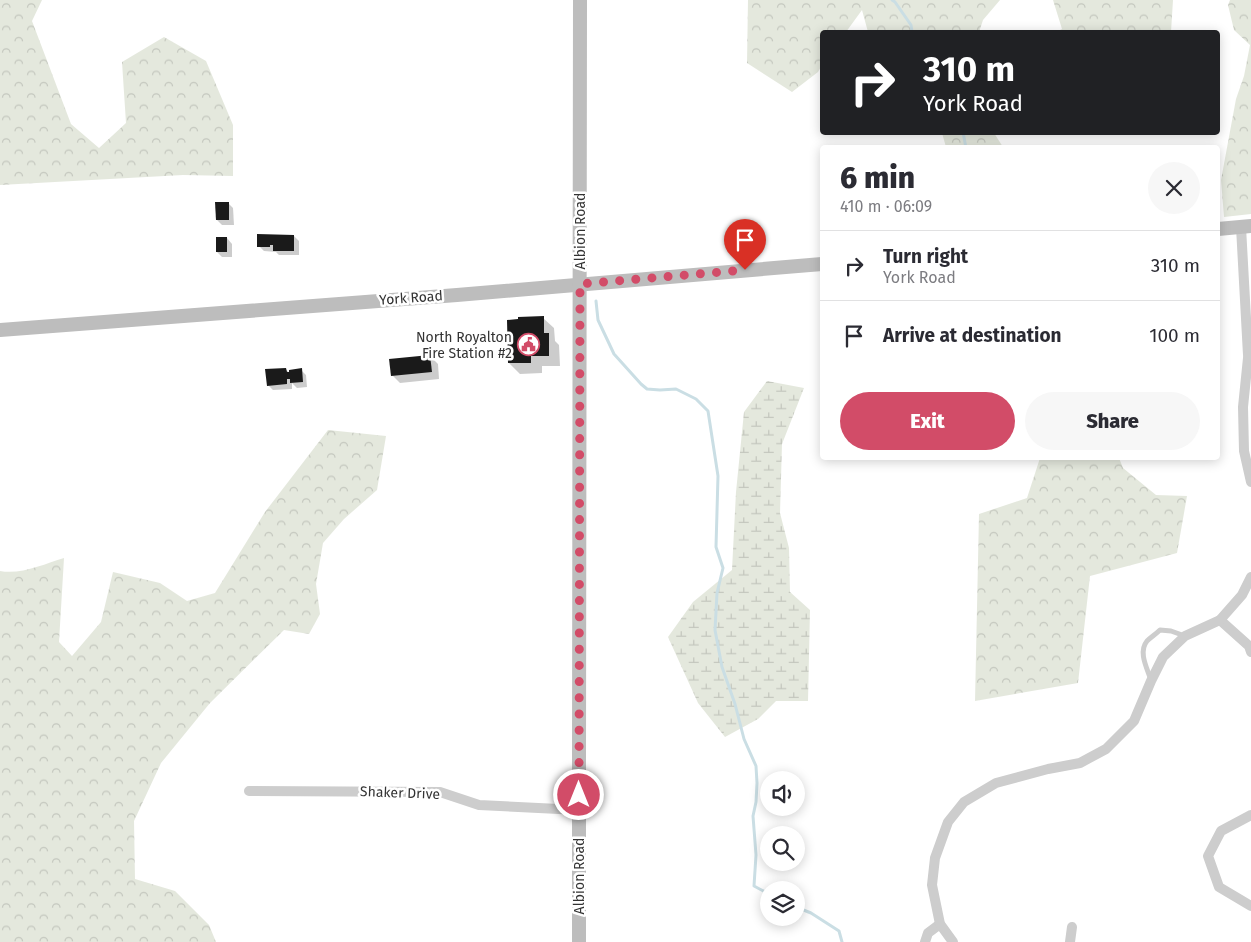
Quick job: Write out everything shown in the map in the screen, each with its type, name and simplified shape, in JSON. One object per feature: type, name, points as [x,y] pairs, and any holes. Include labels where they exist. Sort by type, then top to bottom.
[{"type":"street","name":"Albion Road","points":[[579,942],[580,0]]},
{"type":"street","points":[[1220,229],[1246,227],[1248,358],[1243,407],[1244,451],[1251,482]]},
{"type":"street","name":"York Road","points":[[0,330],[820,264]]},
{"type":"street","points":[[1248,358],[1251,347]]},
{"type":"street","points":[[953,942],[940,924],[932,884],[935,858],[948,822],[964,802],[996,783],[1048,769],[1080,763],[1106,749],[1134,721],[1163,657],[1185,636],[1220,620],[1242,595],[1251,577]]},
{"type":"street","points":[[1220,620],[1249,646],[1251,652]]},
{"type":"street","name":"Shaker Drive","points":[[249,791],[440,792],[479,806],[579,810]]},
{"type":"street","points":[[1251,815],[1220,831],[1208,856],[1218,887],[1251,906]]},
{"type":"street","points":[[925,942],[928,933],[940,924]]},
{"type":"street","points":[[1070,942],[1072,927]]},
{"type":"lane","points":[[1151,681],[1143,656],[1143,649],[1147,641],[1160,630],[1171,631],[1185,636]]},
{"type":"green space","points":[[0,0],[42,0],[32,21],[71,124],[99,148],[126,123],[122,62],[164,37],[206,61],[233,125],[233,176],[183,175],[0,185]]},
{"type":"green space","points":[[748,0],[1000,0],[983,20],[980,30],[867,30],[862,10],[847,30],[820,30],[820,68],[792,92],[747,63]]},
{"type":"green space","points":[[1053,0],[1173,0],[1171,30],[1060,30],[1062,29]]},
{"type":"green space","points":[[1230,0],[1251,0],[1251,214],[1224,217],[1221,180],[1236,99],[1244,76],[1250,45],[1234,30],[1228,5]]},
{"type":"green space","points":[[943,135],[995,135],[1002,145],[945,145]]},
{"type":"green space","points":[[767,381],[804,388],[782,444],[780,513],[789,548],[790,592],[810,610],[808,701],[776,701],[758,719],[725,737],[698,703],[668,637],[693,602],[732,570],[736,492],[744,412]]},
{"type":"green space","points":[[328,430],[386,436],[377,490],[344,519],[323,543],[316,584],[320,614],[309,634],[284,630],[210,703],[161,763],[134,821],[135,879],[175,891],[209,925],[216,942],[0,942],[0,571],[16,572],[64,558],[59,642],[72,656],[101,622],[113,572],[160,583],[187,601],[215,593],[265,512]]},
{"type":"green space","points":[[1039,460],[1120,460],[1123,468],[1156,495],[1187,496],[1177,553],[1090,576],[1078,683],[975,701],[979,514],[1027,498]]},
{"type":"building","points":[[215,202],[229,202],[229,220],[216,220]]},
{"type":"building","points":[[257,234],[294,235],[294,251],[273,251],[273,245],[270,245],[270,247],[257,247]]},
{"type":"building","points":[[216,237],[227,237],[227,252],[216,252]]},
{"type":"building","name":"North Royalton Fire Station #2","points":[[544,316],[544,333],[549,333],[549,356],[531,356],[531,363],[508,363],[507,320],[518,319],[518,317]]},
{"type":"building","points":[[430,355],[432,372],[391,376],[389,359]]},
{"type":"building","points":[[286,368],[287,372],[289,372],[289,370],[302,368],[303,382],[290,383],[290,379],[287,379],[287,384],[267,386],[265,369]]},
{"type":"waterway","points":[[892,0],[911,25],[912,30]]},
{"type":"waterway","points":[[964,135],[965,145]]},
{"type":"waterway","points":[[596,301],[598,320],[614,354],[641,384],[647,389],[676,389],[696,399],[708,411],[718,476],[716,547],[723,568],[717,593],[715,630],[722,667],[735,704],[744,739],[756,766],[756,802],[753,816],[756,855],[754,886],[760,889]]},
{"type":"waterway","points":[[805,911],[839,931],[842,942]]},
{"type":"place","name":"North Royalton Fire Station #2","points":[[528,345]]},
{"type":"route","points":[[579,795],[580,284],[745,270]]}]
